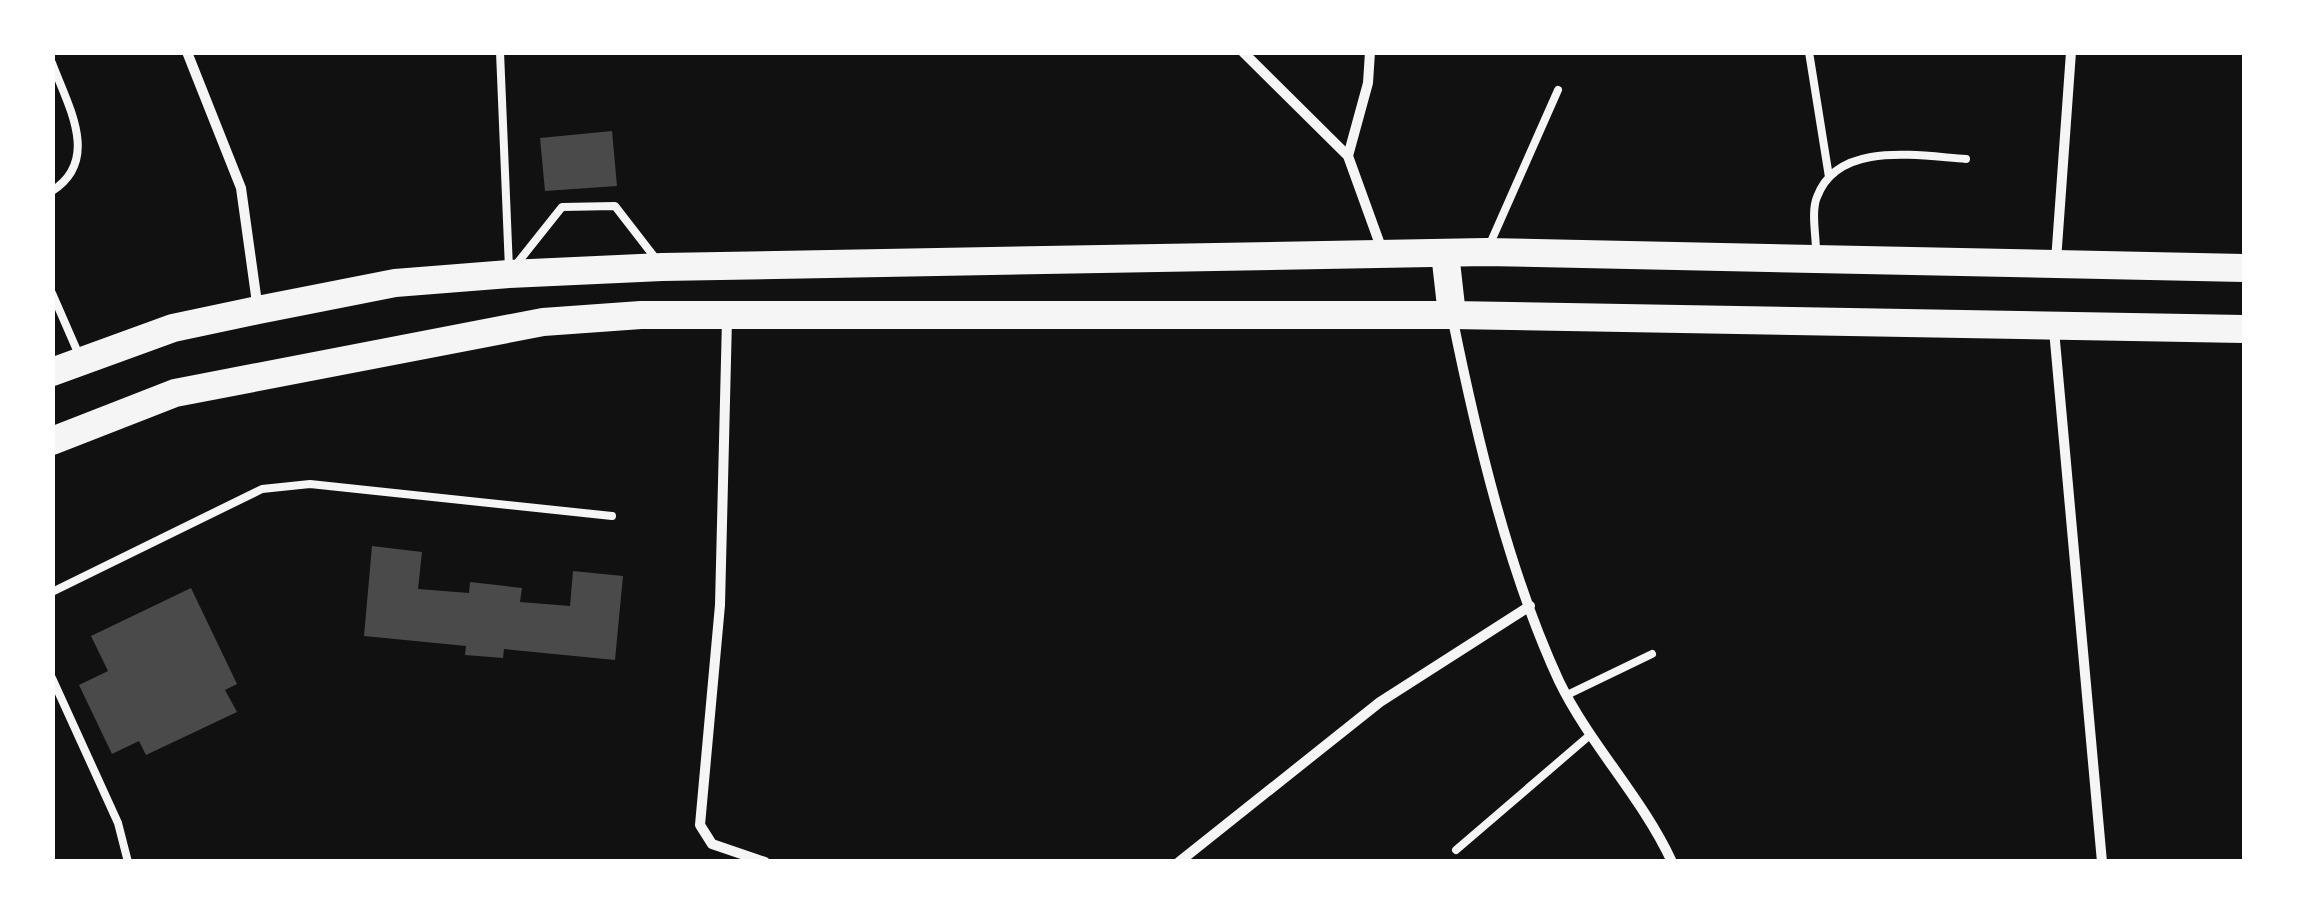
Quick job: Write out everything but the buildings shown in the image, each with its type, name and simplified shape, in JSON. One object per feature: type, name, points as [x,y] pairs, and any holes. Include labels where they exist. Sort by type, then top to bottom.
[{"type":"highway","points":[[52,372],[173,328],[395,283],[509,274],[662,267],[1445,252],[2244,268]]},
{"type":"highway","points":[[1445,252],[1452,315]]},
{"type":"highway","points":[[52,440],[174,393],[543,322],[727,313],[1452,315],[2244,330]]},
{"type":"street","points":[[187,52],[241,188],[258,310]]},
{"type":"street","points":[[1243,52],[1348,156],[1384,255]]},
{"type":"street","points":[[1348,156],[1368,82],[1370,52]]},
{"type":"street","points":[[2055,266],[2071,52]]},
{"type":"street","points":[[727,313],[720,605],[700,825],[712,844],[765,862]]},
{"type":"street","points":[[1452,315],[1492,479],[1530,606],[1567,695],[1672,862]]},
{"type":"street","points":[[2054,325],[2102,862]]},
{"type":"street","points":[[1179,862],[1380,702],[1530,606]]},
{"type":"lane","points":[[500,52],[509,274]]},
{"type":"lane","points":[[1808,52],[1829,177]]},
{"type":"lane","points":[[52,63],[78,133],[78,161],[70,179],[52,191]]},
{"type":"lane","points":[[1486,252],[1558,90]]},
{"type":"lane","points":[[1816,260],[1816,199],[1829,177],[1847,163],[1871,157],[1966,159]]},
{"type":"lane","points":[[509,274],[562,207],[615,206],[662,267]]},
{"type":"lane","points":[[52,293],[81,359]]},
{"type":"lane","points":[[52,592],[262,490],[310,484],[612,516]]},
{"type":"lane","points":[[1567,695],[1652,654]]},
{"type":"lane","points":[[52,678],[118,823],[128,862]]},
{"type":"lane","points":[[1456,850],[1590,735]]}]
